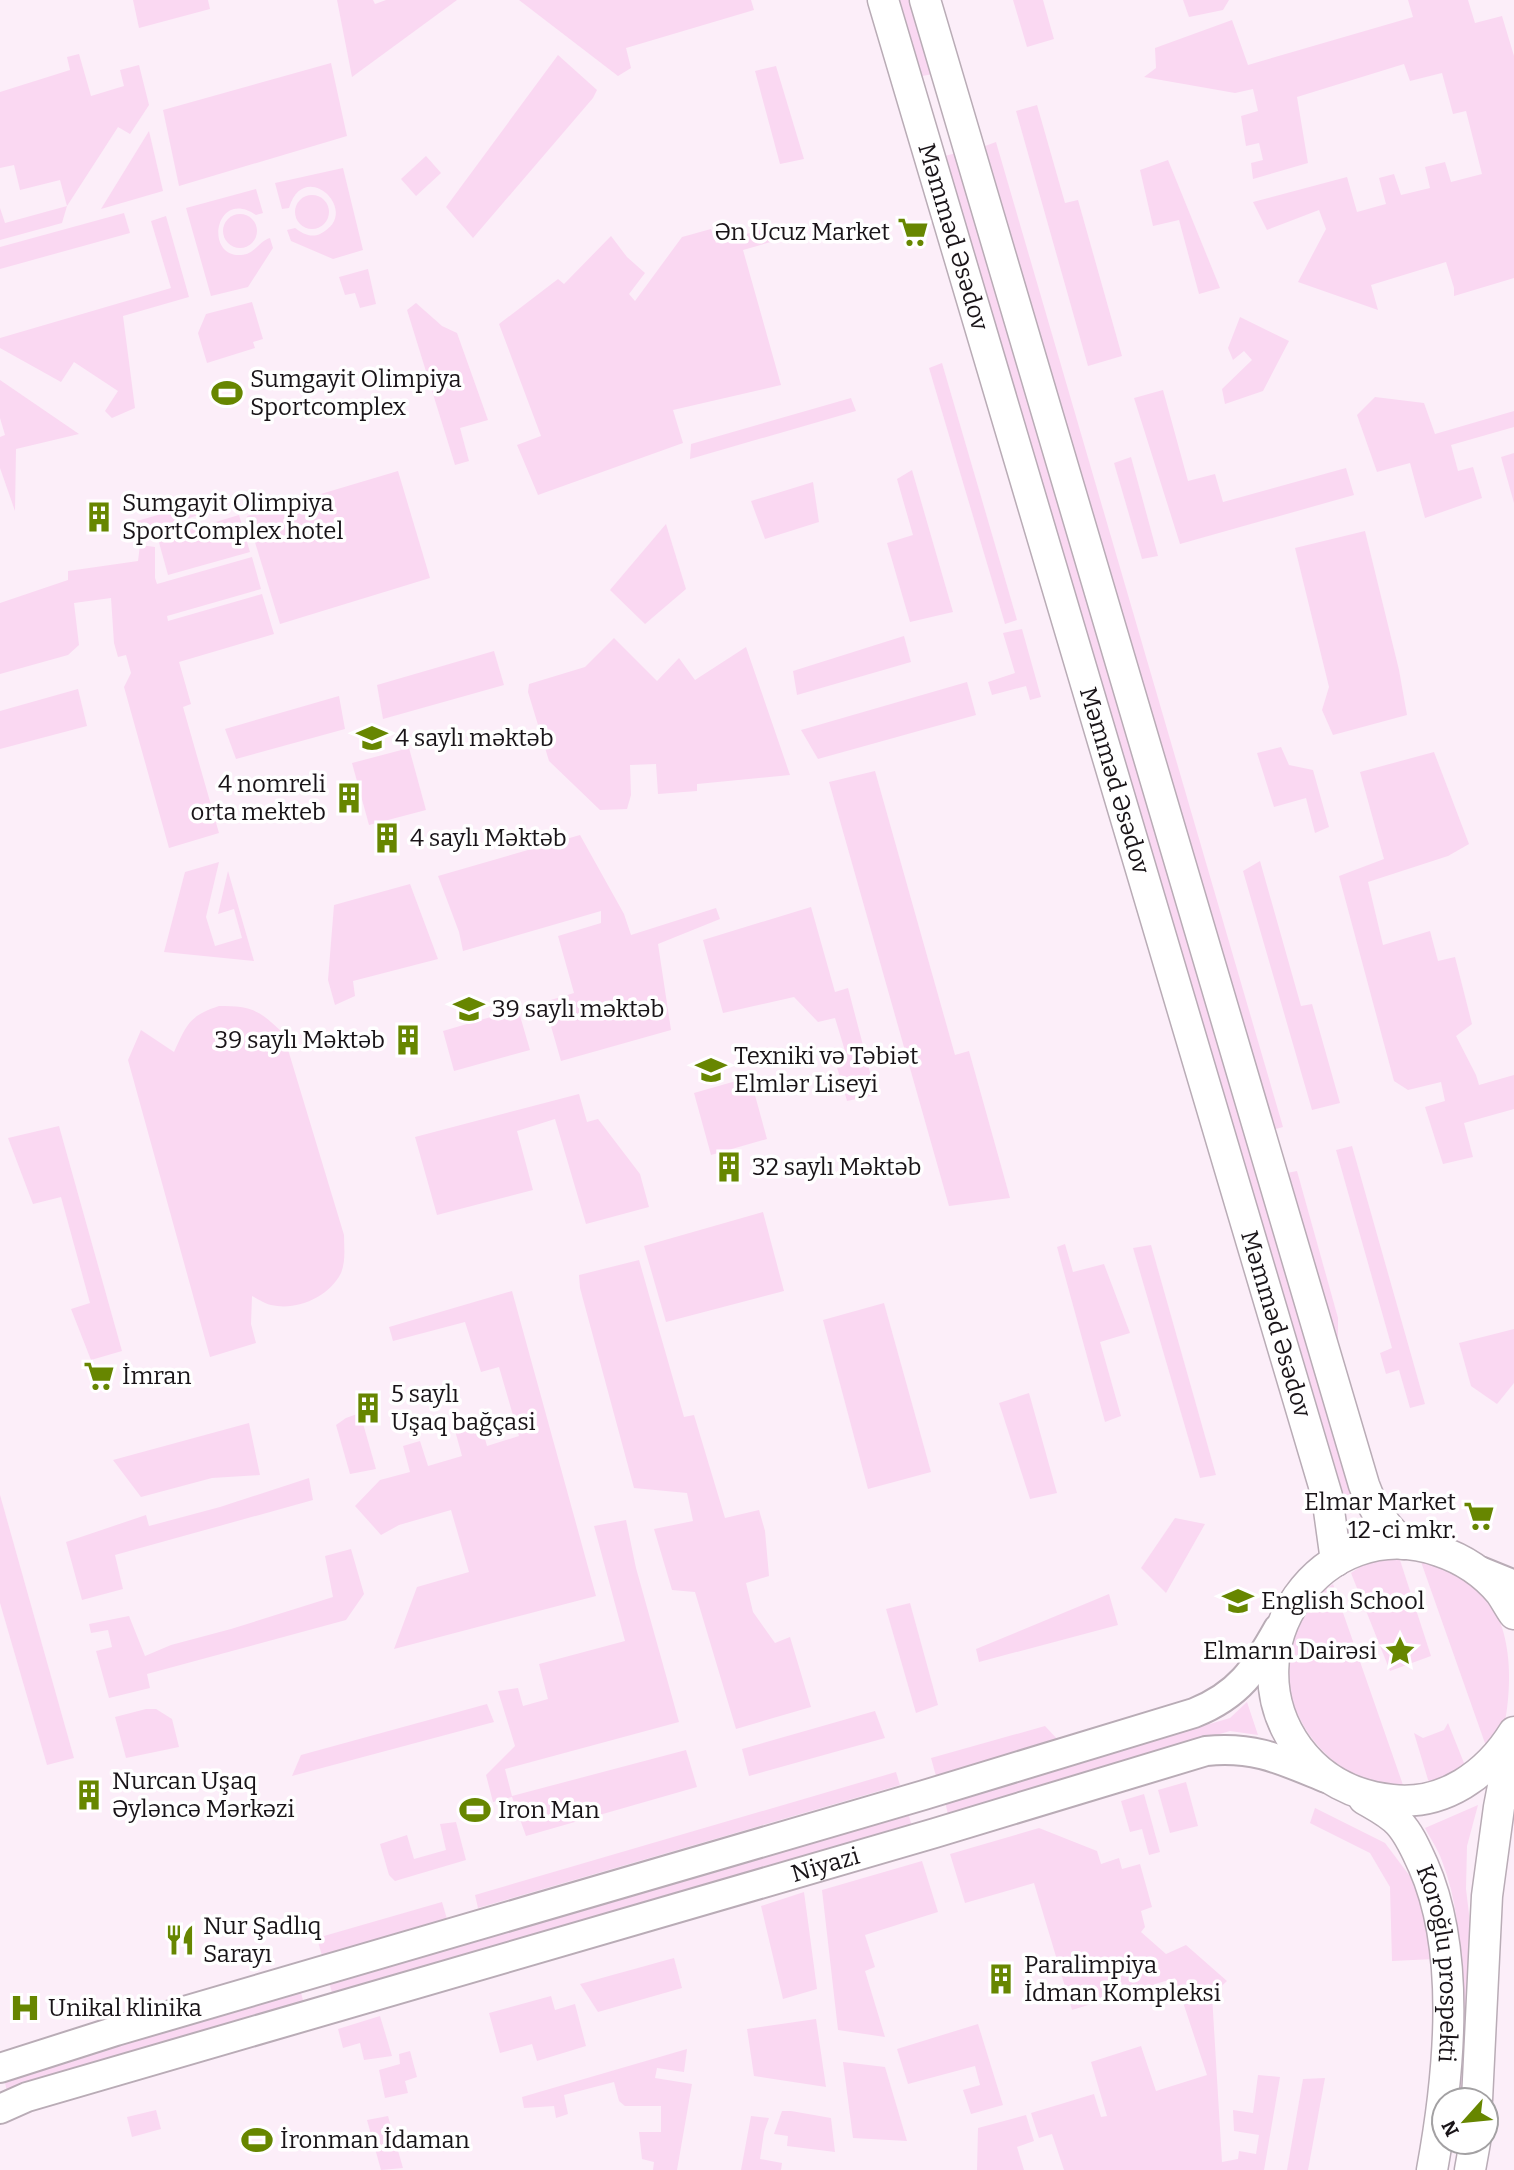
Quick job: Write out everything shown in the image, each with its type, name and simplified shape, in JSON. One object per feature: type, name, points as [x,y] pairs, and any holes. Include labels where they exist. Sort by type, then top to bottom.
[{"type":"main road","name":"Məmməd Əsədov","points":[[883,0],[1327,1496],[1336,1561]]},
{"type":"main road","name":"Məmməd Əsədov","points":[[925,0],[1364,1485],[1376,1513],[1404,1544]]},
{"type":"main road","points":[[1283,1621],[1310,1559],[1327,1496]]},
{"type":"main road","points":[[0,2068],[116,2031],[924,1795],[1215,1705],[1244,1681],[1261,1659],[1296,1597],[1314,1577],[1336,1561],[1357,1551],[1381,1545],[1404,1544],[1430,1548],[1454,1556],[1479,1572],[1500,1592],[1514,1614]]},
{"type":"main road","name":"Koroğlu prospekti","points":[[1283,1621],[1274,1649],[1272,1679],[1277,1708],[1289,1735],[1306,1759],[1340,1785],[1399,1822],[1414,1846],[1434,1891],[1444,1937],[1449,2008],[1439,2128],[1432,2170]]},
{"type":"main road","points":[[1340,1785],[1374,1798],[1397,1801],[1419,1800],[1443,1794],[1484,1770],[1501,1753],[1514,1732]]},
{"type":"main road","name":"Koroğlu prospekti","points":[[1478,2086],[1484,1942],[1492,1852],[1514,1732]]},
{"type":"main road","name":"Niyazi","points":[[0,2109],[26,2097],[935,1833],[1206,1751],[1222,1749],[1257,1752],[1340,1785]]},
{"type":"main road","points":[[1484,1770],[1492,1852]]},
{"type":"main road","points":[[924,1795],[935,1833]]},
{"type":"main road","points":[[311,1975],[321,2010]]},
{"type":"street","points":[[1454,1556],[1514,1580]]},
{"type":"shaded area","points":[[133,0],[208,0],[210,9],[139,28]]},
{"type":"shaded area","points":[[337,0],[373,0],[375,4],[386,0],[457,0],[352,77]]},
{"type":"shaded area","points":[[519,0],[751,0],[754,10],[626,48],[631,68],[618,76]]},
{"type":"shaded area","points":[[900,0],[911,0],[933,74],[922,76]]},
{"type":"shaded area","points":[[1013,0],[1043,0],[1054,39],[1027,47]]},
{"type":"shaded area","points":[[1183,0],[1229,0],[1223,10],[1189,17]]},
{"type":"shaded area","points":[[1408,0],[1468,0],[1475,23],[1502,16],[1514,56],[1514,278],[1454,296],[1446,262],[1371,285],[1378,310],[1298,282],[1326,229],[1319,210],[1267,230],[1253,202],[1347,177],[1357,212],[1386,204],[1379,178],[1394,174],[1401,195],[1430,188],[1425,167],[1445,162],[1451,182],[1482,174],[1466,111],[1453,114],[1442,73],[1410,81],[1404,64],[1297,97],[1308,163],[1253,179],[1251,163],[1263,160],[1259,143],[1246,146],[1241,116],[1258,111],[1253,89],[1235,93],[1144,77],[1156,68],[1155,48],[1232,20],[1248,65],[1413,17]]},
{"type":"shaded area","points":[[79,54],[91,96],[124,86],[120,70],[139,65],[149,105],[130,134],[118,127],[67,206],[60,180],[20,190],[14,165],[0,168],[0,92],[70,70],[67,57]]},
{"type":"shaded area","points":[[558,55],[597,90],[473,238],[446,207]]},
{"type":"shaded area","points":[[331,63],[347,136],[179,186],[163,110]]},
{"type":"shaded area","points":[[776,66],[804,159],[780,164],[755,71]]},
{"type":"shaded area","points":[[1037,105],[1065,203],[1078,200],[1122,356],[1088,366],[1016,111]]},
{"type":"shaded area","points":[[149,131],[163,191],[101,209]]},
{"type":"shaded area","points":[[996,142],[1283,1127],[1272,1130],[985,146]]},
{"type":"shaded area","points":[[956,153],[1358,1503],[1347,1506],[945,156]]},
{"type":"shaded area","points":[[426,156],[441,173],[416,196],[401,179]]},
{"type":"shaded area","points":[[1168,160],[1220,288],[1199,294],[1179,220],[1153,226],[1140,170]]},
{"type":"shaded area","points":[[343,168],[363,250],[333,259],[291,241],[287,230],[295,228],[313,236],[332,225],[336,214],[327,194],[317,188],[306,187],[296,193],[289,208],[282,209],[275,183]]},
{"type":"shaded area","points":[[256,189],[263,213],[256,215],[242,209],[231,210],[219,225],[218,236],[229,253],[246,254],[270,238],[273,248],[248,287],[211,296],[186,208]]},
{"type":"shaded area","points":[[312,195],[324,200],[329,212],[324,224],[312,229],[300,224],[295,212],[300,200]]},
{"type":"shaded area","points":[[67,206],[62,223],[0,240],[0,208],[5,223]]},
{"type":"shaded area","points":[[124,213],[130,233],[0,269],[0,247]]},
{"type":"shaded area","points":[[240,214],[252,219],[257,231],[252,243],[240,248],[228,243],[223,231],[228,219]]},
{"type":"shaded area","points":[[166,216],[189,297],[123,316],[135,408],[112,418],[105,411],[118,391],[74,362],[61,382],[0,348],[0,338],[171,288],[151,221]]},
{"type":"shaded area","points":[[773,226],[774,241],[743,250],[781,385],[673,410],[683,443],[538,495],[517,445],[541,436],[499,324],[558,279],[564,284],[611,236],[627,257],[645,273],[629,294],[635,301],[682,237],[711,229],[716,243]]},
{"type":"shaded area","points":[[368,269],[376,304],[360,308],[355,293],[345,295],[339,277]]},
{"type":"shaded area","points":[[252,302],[263,339],[253,342],[255,348],[207,363],[198,333],[206,314]]},
{"type":"shaded area","points":[[416,303],[442,326],[457,333],[488,420],[460,428],[469,461],[455,465],[407,310]]},
{"type":"shaded area","points":[[1240,317],[1289,341],[1263,391],[1225,404],[1222,389],[1252,360],[1244,351],[1233,360],[1228,348]]},
{"type":"shaded area","points":[[942,363],[1017,620],[1005,624],[929,368]]},
{"type":"shaded area","points":[[0,380],[79,434],[16,449],[15,511],[0,468],[0,437],[5,435],[0,418]]},
{"type":"shaded area","points":[[1163,390],[1188,481],[1215,474],[1223,502],[1346,468],[1354,495],[1180,544],[1134,398]]},
{"type":"shaded area","points":[[1375,397],[1424,403],[1435,434],[1514,411],[1514,427],[1451,445],[1458,471],[1473,467],[1482,498],[1425,518],[1410,463],[1377,472],[1357,415]]},
{"type":"shaded area","points":[[851,398],[856,411],[690,459],[691,444]]},
{"type":"shaded area","points":[[1514,453],[1514,503],[1501,457]]},
{"type":"shaded area","points":[[1131,457],[1158,556],[1142,559],[1114,463]]},
{"type":"shaded area","points":[[912,470],[953,612],[910,622],[887,543],[913,535],[897,479]]},
{"type":"shaded area","points":[[398,471],[430,578],[280,624],[247,516]]},
{"type":"shaded area","points":[[813,482],[819,522],[765,539],[751,501]]},
{"type":"shaded area","points":[[199,503],[202,514],[140,533],[137,521]]},
{"type":"shaded area","points":[[239,515],[250,552],[168,575],[158,539]]},
{"type":"shaded area","points":[[666,524],[686,589],[645,624],[610,590]]},
{"type":"shaded area","points":[[1365,531],[1399,670],[1407,715],[1333,735],[1322,710],[1329,687],[1295,548]]},
{"type":"shaded area","points":[[140,545],[155,547],[157,584],[252,557],[261,589],[167,616],[168,621],[262,594],[274,634],[179,662],[191,704],[183,707],[219,833],[169,848],[124,687],[131,673],[126,655],[118,657],[114,643],[111,598],[74,603],[79,645],[68,655],[0,674],[0,603],[68,580],[68,571],[138,561]]},
{"type":"shaded area","points":[[1022,629],[1041,697],[1030,700],[1026,686],[992,695],[988,682],[1015,673],[1003,633]]},
{"type":"shaded area","points":[[904,636],[911,662],[797,695],[793,671]]},
{"type":"shaded area","points":[[614,638],[657,681],[679,658],[695,680],[746,647],[790,775],[697,784],[697,791],[658,794],[656,764],[630,765],[631,795],[627,809],[600,810],[549,761],[528,692],[529,684],[585,667]]},
{"type":"shaded area","points":[[494,651],[504,685],[383,719],[377,685]]},
{"type":"shaded area","points":[[967,682],[976,715],[818,759],[801,730]]},
{"type":"shaded area","points":[[78,689],[87,726],[0,749],[0,711]]},
{"type":"shaded area","points":[[339,696],[345,729],[236,759],[225,729]]},
{"type":"shaded area","points":[[1281,747],[1289,765],[1313,770],[1329,827],[1315,833],[1306,798],[1274,807],[1257,753]]},
{"type":"shaded area","points":[[409,748],[426,810],[369,825],[352,763]]},
{"type":"shaded area","points":[[1434,752],[1469,844],[1448,856],[1368,882],[1383,945],[1430,931],[1438,961],[1455,957],[1472,1024],[1456,1036],[1479,1085],[1514,1075],[1514,1109],[1464,1123],[1473,1157],[1443,1164],[1425,1107],[1445,1101],[1441,1082],[1408,1090],[1394,1081],[1339,876],[1384,859],[1360,772]]},
{"type":"shaded area","points":[[875,771],[955,1055],[969,1051],[1010,1198],[949,1206],[829,782]]},
{"type":"shaded area","points":[[580,835],[624,914],[631,935],[716,908],[720,919],[658,944],[671,1030],[561,1061],[544,1002],[574,993],[558,936],[601,923],[601,911],[463,951],[459,932],[438,876]]},
{"type":"shaded area","points":[[1260,861],[1301,1006],[1312,1004],[1340,1103],[1312,1110],[1243,871]]},
{"type":"shaded area","points":[[219,862],[206,917],[215,946],[242,938],[234,909],[218,914],[228,871],[254,961],[164,952],[185,872]]},
{"type":"shaded area","points":[[410,884],[438,959],[353,981],[355,996],[335,1005],[328,980],[334,905]]},
{"type":"shaded area","points":[[811,907],[835,992],[848,988],[876,1095],[847,1101],[833,1054],[845,1051],[835,1018],[818,1022],[794,997],[723,1013],[703,940]]},
{"type":"shaded area","points":[[219,1006],[247,1008],[268,1019],[283,1033],[344,1235],[344,1254],[343,1268],[336,1282],[311,1300],[281,1306],[252,1296],[251,1324],[256,1343],[210,1357],[128,1060],[141,1030],[174,1052],[190,1022],[201,1013]]},
{"type":"shaded area","points":[[518,1009],[530,1050],[454,1071],[443,1031]]},
{"type":"shaded area","points":[[750,1077],[767,1139],[711,1155],[694,1093]]},
{"type":"shaded area","points":[[579,1094],[587,1122],[598,1119],[640,1174],[649,1207],[586,1224],[555,1119],[517,1131],[533,1190],[437,1215],[415,1137]]},
{"type":"shaded area","points":[[59,1126],[122,1351],[91,1360],[71,1309],[90,1303],[61,1197],[33,1204],[8,1138]]},
{"type":"shaded area","points":[[1352,1146],[1425,1404],[1410,1408],[1399,1370],[1386,1374],[1380,1353],[1392,1348],[1336,1150]]},
{"type":"shaded area","points":[[1297,1171],[1338,1318],[1338,1354],[1287,1173]]},
{"type":"shaded area","points":[[763,1212],[784,1291],[666,1322],[644,1246]]},
{"type":"shaded area","points":[[1065,1244],[1073,1272],[1104,1264],[1130,1333],[1100,1342],[1121,1416],[1105,1422],[1057,1247]]},
{"type":"shaded area","points":[[1151,1245],[1216,1475],[1200,1478],[1133,1248]]},
{"type":"shaded area","points":[[639,1260],[684,1417],[694,1415],[725,1518],[759,1510],[765,1531],[769,1576],[746,1583],[753,1612],[775,1643],[790,1637],[811,1707],[736,1729],[695,1592],[672,1590],[654,1529],[693,1521],[687,1493],[634,1488],[580,1288],[579,1275]]},
{"type":"shaded area","points":[[512,1291],[596,1596],[394,1649],[417,1587],[469,1572],[451,1510],[399,1525],[381,1535],[355,1506],[380,1480],[410,1472],[403,1446],[420,1441],[428,1466],[462,1456],[454,1427],[480,1420],[487,1446],[519,1436],[499,1367],[481,1372],[465,1322],[393,1341],[389,1327]]},
{"type":"shaded area","points":[[884,1303],[931,1472],[868,1489],[823,1320]]},
{"type":"shaded area","points":[[1514,1329],[1514,1383],[1497,1404],[1471,1386],[1459,1343]]},
{"type":"shaded area","points":[[1029,1393],[1057,1493],[1030,1499],[999,1403]]},
{"type":"shaded area","points":[[360,1413],[376,1469],[350,1474],[336,1425]]},
{"type":"shaded area","points":[[249,1423],[260,1475],[212,1478],[141,1497],[113,1460]]},
{"type":"shaded area","points":[[309,1478],[313,1500],[115,1555],[123,1589],[82,1600],[66,1542],[146,1515],[149,1526],[220,1507]]},
{"type":"shaded area","points":[[0,1495],[74,1758],[47,1765],[0,1603]]},
{"type":"shaded area","points":[[1175,1518],[1205,1524],[1166,1593],[1141,1568]]},
{"type":"shaded area","points":[[626,1520],[636,1568],[679,1722],[505,1769],[512,1796],[686,1750],[697,1787],[526,1836],[512,1797],[493,1802],[486,1775],[515,1746],[498,1691],[518,1688],[523,1706],[548,1699],[539,1664],[625,1641],[594,1526]]},
{"type":"shaded area","points":[[351,1549],[364,1594],[346,1620],[147,1674],[150,1688],[109,1698],[96,1651],[112,1647],[108,1630],[91,1633],[89,1624],[129,1616],[145,1656],[171,1645],[333,1597],[325,1556]]},
{"type":"shaded area","points":[[1384,1558],[1400,1560],[1431,1656],[1390,1671],[1351,1573],[1366,1563]]},
{"type":"shaded area","points":[[1420,1559],[1452,1570],[1470,1580],[1495,1610],[1502,1628],[1509,1668],[1507,1709],[1504,1728],[1487,1749]]},
{"type":"shaded area","points":[[1333,1584],[1403,1785],[1371,1782],[1343,1768],[1324,1752],[1308,1732],[1296,1710],[1289,1686],[1287,1661],[1291,1636],[1305,1608]]},
{"type":"shaded area","points":[[1109,1594],[1118,1625],[979,1662],[976,1649]]},
{"type":"shaded area","points":[[910,1603],[938,1705],[916,1713],[886,1609]]},
{"type":"shaded area","points":[[1247,1702],[1258,1735],[1230,1731],[948,1814],[945,1802],[1230,1718]]},
{"type":"shaded area","points":[[487,1704],[494,1722],[292,1776],[301,1755]]},
{"type":"shaded area","points":[[156,1709],[172,1719],[179,1747],[126,1758],[115,1717]]},
{"type":"shaded area","points":[[875,1711],[885,1738],[749,1776],[742,1749]]},
{"type":"shaded area","points":[[1448,1723],[1466,1768],[1448,1778],[1429,1783],[1414,1733],[1423,1738],[1444,1730]]},
{"type":"shaded area","points":[[1045,1726],[1060,1742],[936,1776],[931,1758]]},
{"type":"shaded area","points":[[896,1772],[900,1785],[478,1908],[475,1895]]},
{"type":"shaded area","points":[[1186,1782],[1198,1826],[1170,1833],[1158,1790]]},
{"type":"shaded area","points":[[1144,1794],[1160,1852],[1149,1855],[1142,1829],[1130,1832],[1121,1801]]},
{"type":"shaded area","points":[[1478,1805],[1467,1846],[1466,1889],[1474,1956],[1468,2086],[1455,2086],[1460,2009],[1457,1919],[1442,1861],[1425,1828]]},
{"type":"shaded area","points":[[1315,1808],[1385,1843],[1421,1891],[1434,1959],[1392,1961],[1390,1887],[1370,1853],[1310,1823]]},
{"type":"shaded area","points":[[908,1813],[912,1826],[333,1996],[329,1982]]},
{"type":"shaded area","points":[[456,1822],[466,1860],[395,1881],[389,1875],[380,1844],[407,1835],[414,1859],[446,1850],[440,1824]]},
{"type":"shaded area","points":[[1039,1828],[1097,1851],[1101,1864],[1119,1858],[1122,1869],[1140,1864],[1152,1907],[1141,1911],[1145,1927],[1141,1932],[1166,1954],[1186,1945],[1227,1981],[1212,1995],[1222,2162],[1238,2159],[1239,2151],[1256,2154],[1259,2135],[1234,2131],[1233,2110],[1253,2113],[1258,2075],[1280,2077],[1264,2170],[1064,2170],[1052,2134],[1039,2138],[1031,2113],[1094,2094],[1101,2117],[1107,2116],[1091,2062],[1141,2046],[1156,2091],[1207,2075],[1175,1978],[1072,2010],[1034,1883],[965,1903],[950,1854]]},
{"type":"shaded area","points":[[922,1861],[938,1912],[865,1935],[875,1967],[865,1971],[885,2037],[838,2030],[822,1890]]},
{"type":"shaded area","points":[[804,1892],[817,1989],[783,1999],[761,1906]]},
{"type":"shaded area","points":[[442,1902],[447,1919],[322,1956],[317,1938]]},
{"type":"shaded area","points":[[674,1958],[682,1988],[598,2012],[580,1984]]},
{"type":"shaded area","points":[[300,1989],[304,2004],[7,2091],[4,2079]]},
{"type":"shaded area","points":[[551,1996],[555,2010],[575,2004],[586,2046],[537,2061],[532,2044],[500,2053],[489,2013]]},
{"type":"shaded area","points":[[380,2016],[392,2056],[364,2060],[360,2043],[343,2048],[338,2029]]},
{"type":"shaded area","points":[[816,2019],[826,2087],[754,2076],[747,2029]]},
{"type":"shaded area","points":[[978,2024],[1003,2105],[971,2114],[963,2090],[980,2085],[975,2066],[908,2084],[897,2049]]},
{"type":"shaded area","points":[[687,2049],[684,2072],[657,2068],[655,2078],[692,2084],[677,2170],[653,2170],[654,2162],[642,2159],[639,2132],[661,2132],[661,2106],[625,2106],[619,2101],[614,2082],[564,2095],[568,2114],[556,2118],[554,2106],[524,2108],[522,2097]]},
{"type":"shaded area","points":[[410,2051],[417,2077],[405,2081],[408,2093],[385,2098],[379,2070],[400,2064],[399,2054]]},
{"type":"shaded area","points":[[843,2062],[885,2067],[907,2141],[853,2138]]},
{"type":"shaded area","points":[[1325,2078],[1308,2170],[1287,2170],[1303,2079]]},
{"type":"shaded area","points":[[156,2110],[161,2129],[132,2137],[127,2117]]},
{"type":"shaded area","points":[[782,2111],[831,2118],[835,2152],[787,2146],[788,2136],[774,2134]]},
{"type":"shaded area","points":[[1026,2115],[1034,2141],[1017,2147],[1024,2170],[977,2170],[978,2128]]},
{"type":"shaded area","points":[[388,2116],[403,2168],[381,2170],[367,2120]]},
{"type":"shaded area","points":[[751,2116],[769,2118],[760,2159],[782,2163],[781,2170],[741,2170]]},
{"type":"place","name":"Ən Ucuz Market","points":[[913,232]]},
{"type":"place","name":"Sumgayit Olimpiya Sportcomplex","points":[[227,393]]},
{"type":"place","name":"Sumgayit Olimpiya SportComplex hotel","points":[[99,517]]},
{"type":"place","name":"4 saylı məktəb","points":[[372,738]]},
{"type":"place","name":"4 nomreli orta mekteb","points":[[349,798]]},
{"type":"place","name":"4 saylı Məktəb","points":[[387,838]]},
{"type":"place","name":"39 saylı məktəb","points":[[469,1009]]},
{"type":"place","name":"39 saylı Məktəb","points":[[408,1040]]},
{"type":"place","name":"Texniki və Təbiət Elmlər Liseyi","points":[[711,1070]]},
{"type":"place","name":"32 saylı Məktəb","points":[[729,1167]]},
{"type":"place","name":"İmran","points":[[99,1376]]},
{"type":"place","name":"5 saylı Uşaq bağçasi","points":[[368,1408]]},
{"type":"place","name":"Elmar Market 12-ci mkr.","points":[[1479,1516]]},
{"type":"place","name":"English School","points":[[1238,1601]]},
{"type":"place","name":"Elmarın Dairəsi","points":[[1400,1651]]},
{"type":"place","name":"Nurcan Uşaq Əyləncə Mərkəzi","points":[[89,1795]]},
{"type":"place","name":"Iron Man","points":[[475,1810]]},
{"type":"place","name":"Nur Şadlıq Sarayı","points":[[180,1940]]},
{"type":"place","name":"Paralimpiya İdman Kompleksi","points":[[1001,1979]]},
{"type":"place","name":"Unikal klinika","points":[[25,2008]]},
{"type":"place","name":"İronman İdaman","points":[[257,2140]]}]
